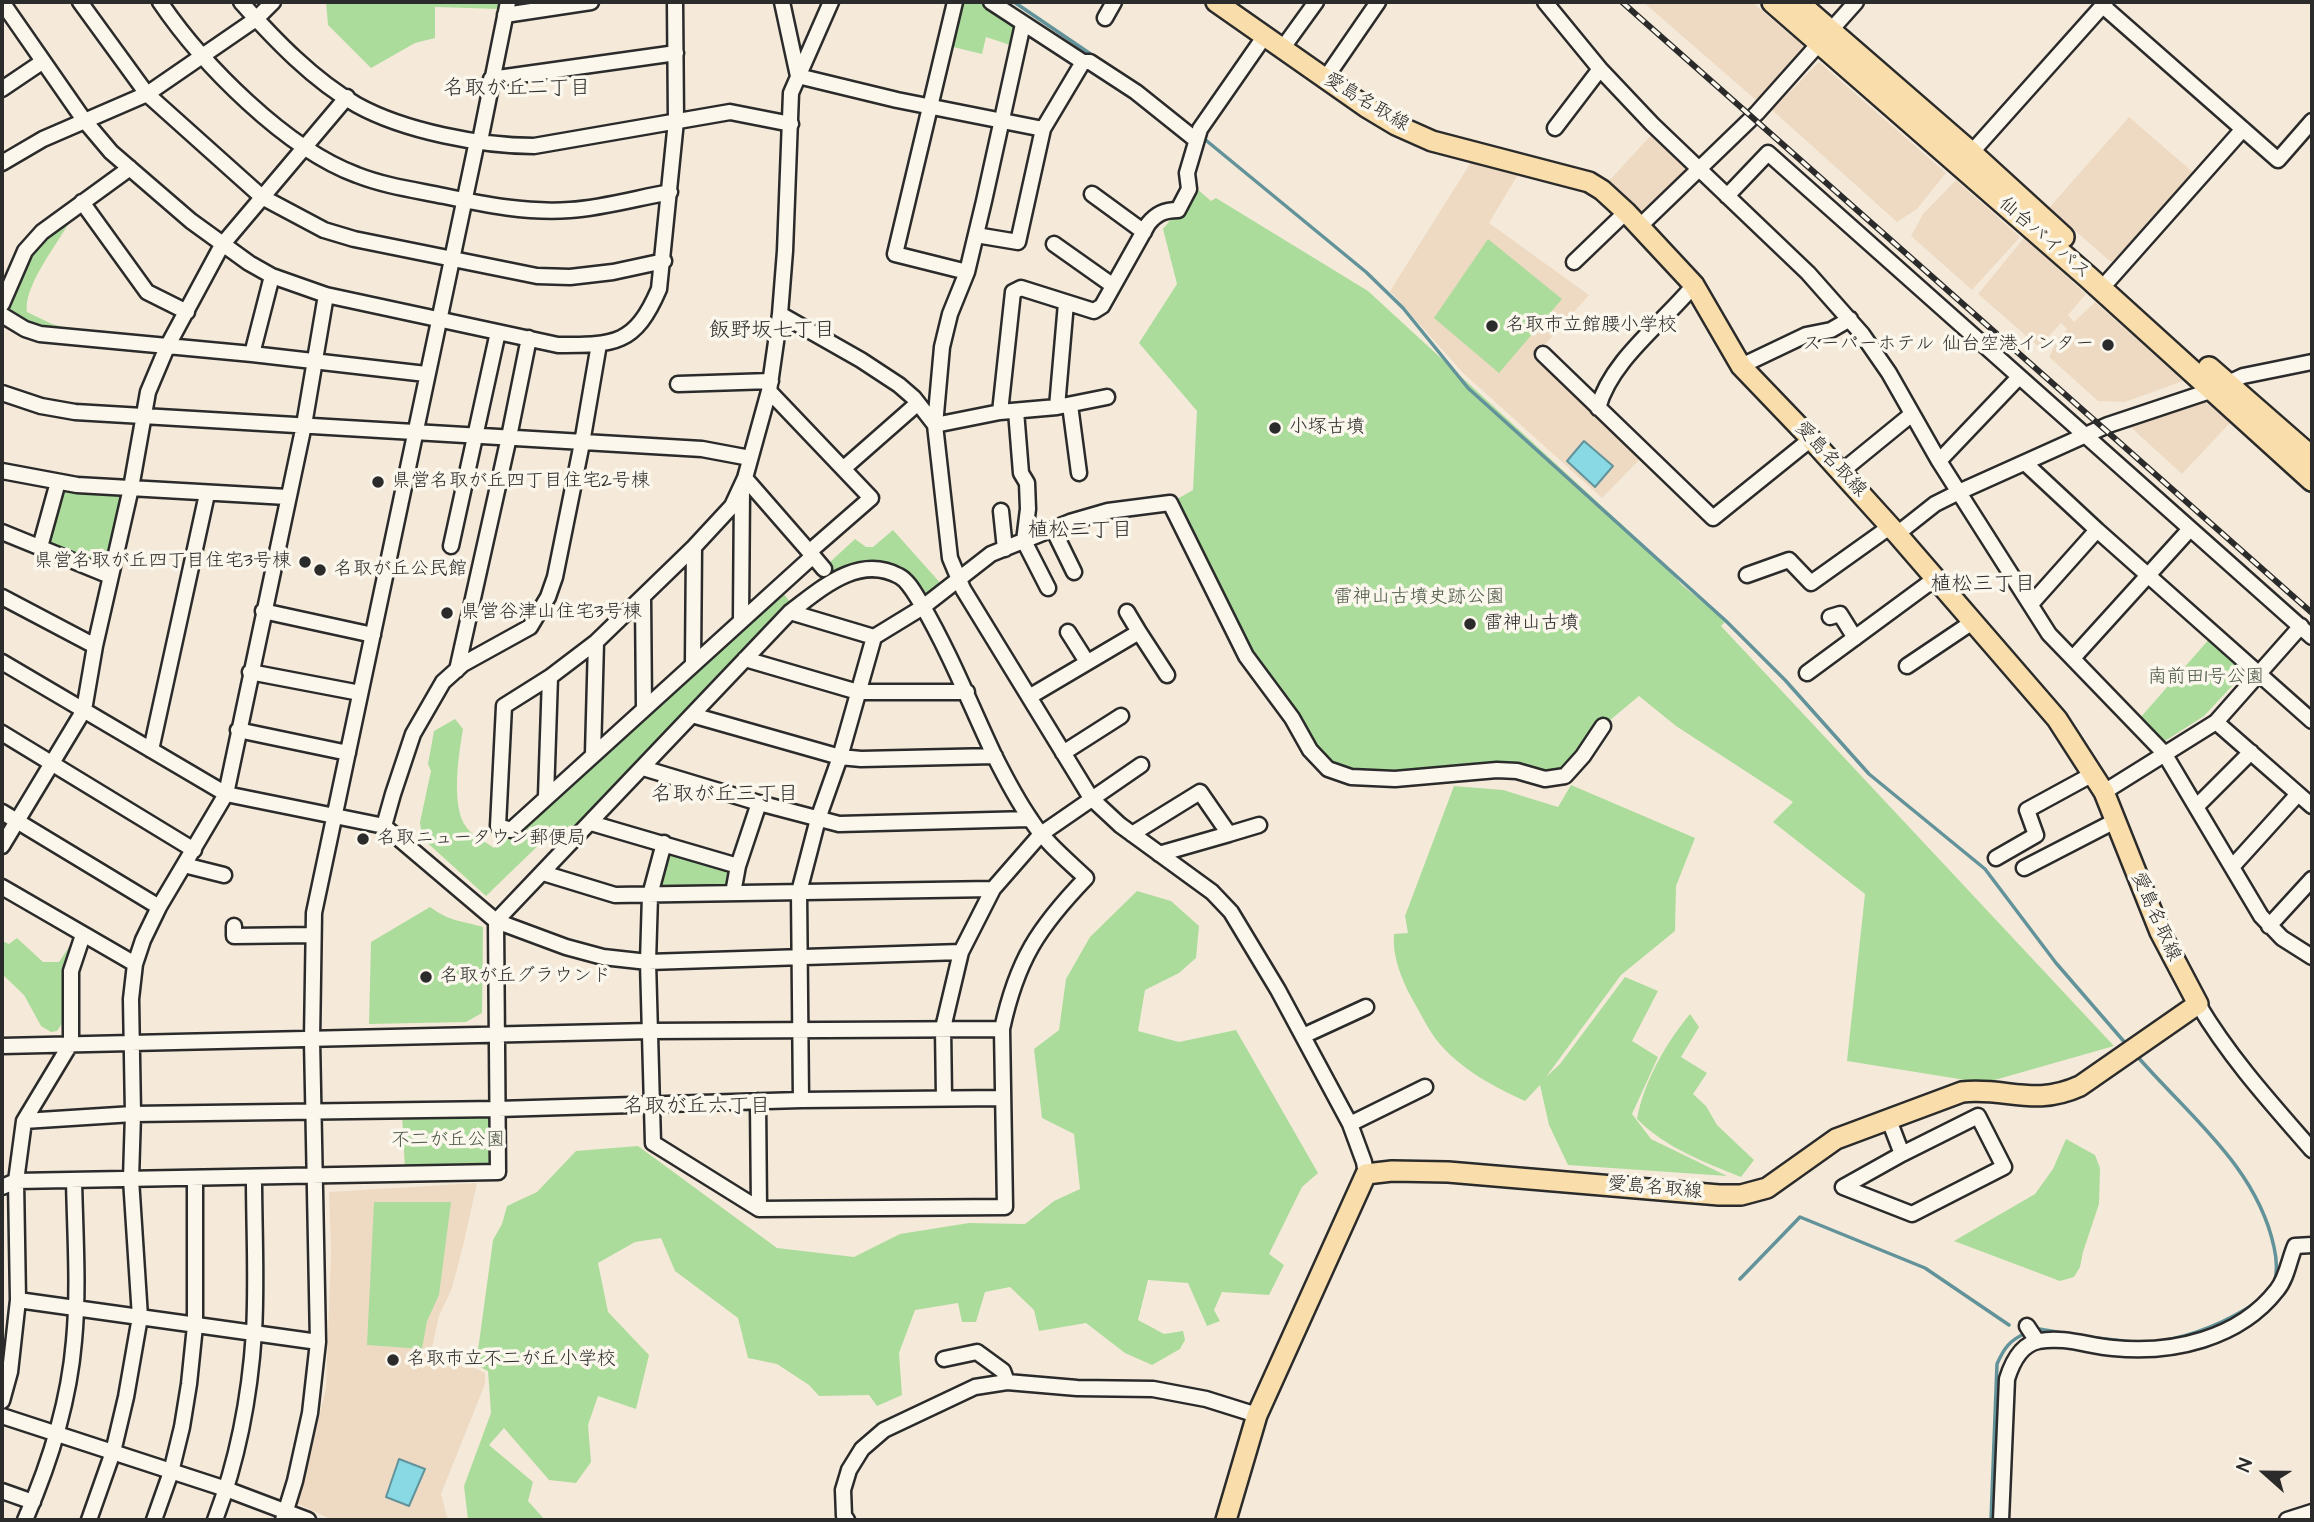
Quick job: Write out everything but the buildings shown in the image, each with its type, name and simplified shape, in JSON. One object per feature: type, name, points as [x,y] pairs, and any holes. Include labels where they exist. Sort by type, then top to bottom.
[{"type":"highway","name":"仙台バイパス","points":[[1773,2],[1825,37],[1971,153],[2109,280],[2312,480]]},
{"type":"highway","name":"仙台バイパス","points":[[1797,2],[1825,37],[2088,277],[2219,386],[2312,458]]},
{"type":"main road","name":"愛島名取線","points":[[1216,2],[1282,50],[1396,125],[1432,141],[1589,182],[1602,190],[1640,226],[1694,285],[1741,366],[1841,471],[2044,702],[2104,792],[2160,932],[2198,1004],[2080,1086],[2063,1094],[2041,1097],[1962,1092],[1836,1139],[1767,1188],[1741,1195],[1448,1172],[1392,1171],[1366,1174]]},
{"type":"main road","points":[[1226,1520],[1257,1415],[1366,1174]]},
{"type":"street","points":[[80,2],[147,94],[262,197],[324,230],[354,239],[537,276],[570,277],[613,272],[664,261]]},
{"type":"street","points":[[160,2],[202,56],[273,124],[304,149],[356,175],[384,184],[531,211],[573,210],[670,192]]},
{"type":"street","points":[[241,2],[325,83],[347,97],[378,115],[401,123],[478,141],[509,146],[534,146],[730,112],[791,124]]},
{"type":"street","points":[[2,163],[43,139],[147,94],[256,19],[273,2]]},
{"type":"street","points":[[284,1516],[310,1413],[318,1342],[312,1040],[314,913],[416,433],[426,374],[507,8],[591,2]]},
{"type":"street","points":[[4,9],[84,120],[111,152],[222,245],[272,276],[326,295],[558,345],[617,341],[633,332],[649,313],[659,289],[664,261],[676,121],[675,2]]},
{"type":"street","points":[[782,2],[798,76]]},
{"type":"street","points":[[678,384],[770,386],[871,498],[511,830],[498,826],[504,706],[550,677],[596,642],[694,547],[732,506],[743,482],[770,386],[780,314],[791,93],[831,2]]},
{"type":"street","points":[[955,2],[895,254],[967,272]]},
{"type":"street","points":[[991,2],[1083,62],[1090,62],[1198,135]]},
{"type":"street","points":[[1105,18],[1114,2]]},
{"type":"street","points":[[1282,50],[1316,2]]},
{"type":"street","points":[[1325,79],[1378,2]]},
{"type":"street","points":[[1545,2],[1600,69],[1727,197],[1808,273],[1850,319],[1889,373],[1939,461],[2049,634],[2164,753],[2269,926],[2312,957]]},
{"type":"street","points":[[1640,226],[1757,113],[1856,2]]},
{"type":"street","points":[[1971,153],[2105,4],[2278,160],[2312,121]]},
{"type":"street","points":[[1023,24],[967,272],[950,314],[942,347],[935,425],[950,558],[959,580],[1091,797],[1132,834],[1212,892],[1231,912],[1350,1124],[1366,1174]]},
{"type":"street","points":[[1000,412],[1013,292],[1021,288],[1094,311],[1102,306],[1154,216],[1167,210],[1178,210],[1189,189],[1187,173],[1198,135],[1264,37]]},
{"type":"street","points":[[491,79],[676,53]]},
{"type":"street","points":[[2,89],[42,62]]},
{"type":"street","points":[[976,235],[1017,242],[1044,129],[1083,62]]},
{"type":"street","points":[[1555,128],[1600,69]]},
{"type":"street","points":[[798,76],[928,107],[1044,129]]},
{"type":"street","points":[[2,846],[84,710],[95,646],[131,488],[148,392],[167,347],[222,245],[347,97]]},
{"type":"street","points":[[2109,280],[2243,129]]},
{"type":"street","points":[[1727,197],[1768,153],[2312,637]]},
{"type":"street","points":[[2,304],[25,251],[42,232],[130,168]]},
{"type":"street","points":[[1092,194],[1144,232]]},
{"type":"street","points":[[82,202],[147,292],[187,312]]},
{"type":"street","points":[[1574,262],[1626,212]]},
{"type":"street","points":[[1054,244],[1112,285]]},
{"type":"street","points":[[252,354],[272,276]]},
{"type":"street","points":[[1598,408],[1603,390],[1622,365],[1647,334],[1694,285]]},
{"type":"street","points":[[89,1520],[113,1452],[140,1317],[131,1180],[131,999],[135,964],[159,907],[226,794],[304,425],[326,295]]},
{"type":"street","points":[[1066,303],[1064,406],[1079,473]]},
{"type":"street","points":[[780,314],[862,360],[899,385],[935,425]]},
{"type":"street","points":[[2,315],[25,329],[40,334],[426,374]]},
{"type":"street","points":[[1741,366],[1806,335],[1831,330],[1850,319]]},
{"type":"street","points":[[452,546],[498,332]]},
{"type":"street","points":[[457,670],[509,438],[528,338]]},
{"type":"street","points":[[384,827],[413,734],[443,682],[457,670],[530,627],[540,612],[555,577],[582,443],[598,344]]},
{"type":"street","points":[[1542,354],[1713,518],[1811,439]]},
{"type":"street","points":[[1747,575],[1789,559],[1811,583],[1959,492],[2116,422],[2263,371],[2312,362]]},
{"type":"street","points":[[1939,461],[2019,377]]},
{"type":"street","points":[[2,393],[41,406],[75,412],[702,449],[750,458]]},
{"type":"street","points":[[935,425],[1000,412],[1064,406],[1107,397]]},
{"type":"street","points":[[844,468],[918,403]]},
{"type":"street","points":[[1016,411],[1021,473],[1027,483],[1028,509],[1024,541],[1048,588]]},
{"type":"street","points":[[1841,471],[1912,414]]},
{"type":"street","points":[[2025,463],[2312,721]]},
{"type":"street","points":[[2,471],[58,482],[206,494],[287,497]]},
{"type":"street","points":[[40,547],[58,482]]},
{"type":"street","points":[[743,482],[824,569]]},
{"type":"street","points":[[741,620],[743,482]]},
{"type":"street","points":[[152,750],[206,494]]},
{"type":"street","points":[[801,1100],[799,892],[818,819],[874,637],[923,607],[991,554],[1108,510],[1170,503],[1246,656],[1292,718],[1310,750],[1328,769],[1352,777],[1395,779],[1497,770],[1517,771],[1545,779],[1565,776],[1604,726]]},
{"type":"street","points":[[1001,511],[1005,549]]},
{"type":"street","points":[[1053,529],[1074,572]]},
{"type":"street","points":[[2073,658],[2190,529]]},
{"type":"street","points":[[2031,604],[2097,530]]},
{"type":"street","points":[[2,531],[110,576]]},
{"type":"street","points":[[694,547],[694,663]]},
{"type":"street","points":[[9,1184],[74,1180],[498,1172],[496,921],[790,612],[833,581],[849,573],[870,568],[887,570],[902,577],[923,607],[967,692],[995,755],[1030,819],[1041,834],[1086,878],[1053,912],[1034,940],[1012,990],[1002,1029],[1005,1207],[759,1209],[653,1143],[648,962],[650,895],[664,844]]},
{"type":"street","points":[[1807,673],[1936,578]]},
{"type":"street","points":[[2,597],[95,646]]},
{"type":"street","points":[[643,597],[644,707]]},
{"type":"street","points":[[263,611],[373,635]]},
{"type":"street","points":[[790,612],[874,637]]},
{"type":"street","points":[[1127,612],[1167,675]]},
{"type":"street","points":[[1830,617],[1840,614],[1855,638]]},
{"type":"street","points":[[1907,666],[1974,621]]},
{"type":"street","points":[[2104,792],[2216,722],[2301,626]]},
{"type":"street","points":[[1068,632],[1087,663]]},
{"type":"street","points":[[1029,697],[1139,632]]},
{"type":"street","points":[[593,754],[596,642]]},
{"type":"street","points":[[745,659],[858,692],[967,692]]},
{"type":"street","points":[[2,662],[226,794],[384,827],[496,921],[556,943],[603,957],[648,962],[961,952]]},
{"type":"street","points":[[250,672],[360,693]]},
{"type":"street","points":[[546,796],[550,677]]},
{"type":"street","points":[[692,715],[839,757],[861,759],[995,755]]},
{"type":"street","points":[[1063,753],[1121,716]]},
{"type":"street","points":[[2216,722],[2312,806]]},
{"type":"street","points":[[239,730],[348,752]]},
{"type":"street","points":[[2,733],[194,850]]},
{"type":"street","points":[[2197,806],[2251,752]]},
{"type":"street","points":[[944,1098],[943,1028],[961,952],[993,889],[1041,834],[1141,765]]},
{"type":"street","points":[[643,768],[839,824],[1030,819]]},
{"type":"street","points":[[1996,858],[2036,835],[2027,810],[2093,775]]},
{"type":"street","points":[[1132,834],[1200,792],[1229,834]]},
{"type":"street","points":[[2232,867],[2298,794]]},
{"type":"street","points":[[733,893],[738,866],[759,803]]},
{"type":"street","points":[[2,812],[159,907]]},
{"type":"street","points":[[2024,868],[2115,821]]},
{"type":"street","points":[[591,823],[738,866]]},
{"type":"street","points":[[1158,854],[1259,825]]},
{"type":"street","points":[[184,865],[224,875]]},
{"type":"street","points":[[542,873],[615,895],[993,889]]},
{"type":"street","points":[[2269,926],[2312,881]]},
{"type":"street","points":[[2,887],[135,964]]},
{"type":"street","points":[[234,926],[234,936],[313,935]]},
{"type":"street","points":[[2,1401],[18,1300],[9,1184],[24,1121],[71,1043],[71,971],[83,935]]},
{"type":"street","points":[[2198,1004],[2219,1039],[2246,1074],[2312,1150]]},
{"type":"street","points":[[1303,1036],[1366,1007]]},
{"type":"street","points":[[2,1046],[650,1031],[1002,1029]]},
{"type":"street","points":[[1350,1124],[1425,1087]]},
{"type":"street","points":[[24,1121],[133,1114],[315,1113],[653,1103],[1002,1098]]},
{"type":"street","points":[[758,1101],[759,1209]]},
{"type":"street","points":[[1979,1116],[2004,1167],[1912,1214],[1838,1185],[1902,1154],[1979,1116]]},
{"type":"street","points":[[1889,1120],[1902,1154]]},
{"type":"street","points":[[215,1520],[226,1489],[244,1407],[254,1334],[254,1177]]},
{"type":"street","points":[[154,1520],[171,1472],[184,1416],[195,1326],[195,1178]]},
{"type":"street","points":[[25,1520],[55,1434],[74,1342],[74,1180]]},
{"type":"street","points":[[2001,1520],[2007,1379],[2013,1360],[2025,1348],[2032,1334],[2113,1348],[2148,1350],[2177,1348],[2208,1339],[2262,1307],[2280,1288],[2295,1246],[2312,1245]]},
{"type":"street","points":[[18,1300],[318,1342]]},
{"type":"street","points":[[944,1359],[977,1352],[1003,1371],[1007,1382]]},
{"type":"street","points":[[847,1520],[844,1516],[844,1490],[849,1470],[862,1448],[884,1430],[975,1387],[1007,1382],[1077,1388],[1153,1389],[1206,1399],[1257,1415]]},
{"type":"street","points":[[2,1416],[226,1489],[284,1516],[308,1520]]},
{"type":"street","points":[[2,1491],[33,1502]]},
{"type":"street","points":[[2287,1520],[2312,1512]]},
{"type":"shaded area","points":[[1643,2],[1752,2],[1805,47],[1756,100]]},
{"type":"shaded area","points":[[1819,62],[1946,173],[1917,209],[1897,222],[1772,110]]},
{"type":"shaded area","points":[[2129,117],[2194,173],[2140,235],[2111,262],[2049,208]]},
{"type":"shaded area","points":[[1654,132],[1690,169],[1641,218],[1606,184]]},
{"type":"shaded area","name":"名取市立館腰小学校","points":[[1473,159],[1520,171],[1489,223],[1589,295],[1535,356],[1642,457],[1602,498],[1463,373],[1390,291]]},
{"type":"shaded area","points":[[1956,180],[2020,237],[1972,290],[1911,236],[1923,214]]},
{"type":"shaded area","points":[[2024,238],[2086,294],[2068,315],[2074,322],[2095,302],[2183,381],[2125,402],[2098,401],[2049,357],[2058,338],[2067,329],[2061,323],[2039,347],[1978,294]]},
{"type":"shaded area","points":[[2201,398],[2230,423],[2182,474],[2126,423]]},
{"type":"shaded area","name":"名取市立不二が丘小学校","points":[[477,1183],[452,1288],[439,1316],[432,1347],[485,1373],[485,1384],[441,1494],[448,1520],[333,1520],[298,1504],[326,1388],[331,1252],[329,1192]]},
{"type":"green space","points":[[326,2],[499,2],[499,9],[435,7],[435,38],[415,43],[371,68],[328,25]]},
{"type":"green space","points":[[960,2],[1000,2],[1018,14],[1010,45],[986,37],[982,54],[949,46]]},
{"type":"green space","name":"雷神山古墳史跡公園","points":[[1196,188],[1211,201],[1216,198],[1368,291],[1654,554],[1682,585],[1726,621],[1721,626],[2114,1046],[1984,1083],[1847,1061],[1865,894],[1773,822],[1793,802],[1676,726],[1639,696],[1603,726],[1565,776],[1351,777],[1310,750],[1246,656],[1170,503],[1193,490],[1197,411],[1139,343],[1177,284],[1163,229]]},
{"type":"green space","points":[[63,224],[67,226],[30,291],[27,312],[52,324],[90,334],[34,326],[15,315],[8,307],[30,261],[43,243]]},
{"type":"green space","points":[[1488,239],[1562,299],[1499,373],[1434,318]]},
{"type":"green space","points":[[63,487],[119,490],[124,496],[109,565],[104,569],[52,547],[47,540]]},
{"type":"green space","points":[[893,530],[943,586],[935,593],[926,593],[920,584],[904,571],[886,563],[866,563],[834,572],[828,564],[855,539],[866,547],[873,547]]},
{"type":"green space","points":[[780,589],[790,602],[560,844],[549,835],[486,896],[422,838],[420,822],[431,771],[428,764],[434,731],[455,719],[463,729],[457,780],[462,819],[467,828],[494,848]]},
{"type":"green space","name":"南前田1号公園","points":[[2211,637],[2245,665],[2245,672],[2204,716],[2165,741],[2158,740],[2140,718]]},
{"type":"green space","points":[[1571,785],[1695,838],[1676,886],[1675,931],[1621,975],[1546,1077],[1560,1064],[1625,977],[1658,991],[1632,1041],[1658,1057],[1632,1114],[1651,1139],[1727,1176],[1568,1165],[1549,1125],[1540,1085],[1525,1101],[1468,1070],[1448,1053],[1431,1032],[1401,974],[1394,950],[1394,934],[1408,933],[1405,916],[1454,786],[1503,790],[1558,807]]},
{"type":"green space","points":[[668,852],[730,866],[730,884],[725,890],[658,889]]},
{"type":"green space","points":[[1137,891],[1171,901],[1199,926],[1196,958],[1179,973],[1145,990],[1138,1031],[1179,1042],[1236,1030],[1318,1173],[1302,1187],[1269,1254],[1284,1265],[1269,1295],[1222,1292],[1214,1310],[1220,1321],[1207,1326],[1188,1283],[1148,1280],[1138,1320],[1164,1334],[1183,1331],[1185,1340],[1180,1349],[1152,1365],[1125,1353],[1086,1323],[1039,1331],[1034,1310],[1010,1287],[985,1292],[976,1322],[962,1322],[958,1303],[915,1310],[899,1353],[902,1395],[877,1406],[869,1395],[819,1396],[809,1385],[777,1364],[748,1358],[738,1318],[675,1271],[661,1238],[635,1242],[598,1263],[608,1312],[649,1355],[636,1409],[598,1396],[588,1425],[591,1462],[576,1483],[549,1480],[504,1428],[489,1445],[533,1482],[528,1501],[545,1520],[468,1520],[464,1486],[491,1413],[488,1371],[476,1365],[493,1240],[502,1224],[507,1206],[537,1192],[576,1151],[638,1146],[777,1248],[854,1257],[900,1234],[969,1223],[1025,1224],[1054,1201],[1080,1189],[1074,1134],[1042,1118],[1034,1049],[1059,1030],[1066,979],[1090,937]]},
{"type":"green space","name":"名取が丘グラウンド","points":[[430,907],[450,918],[483,927],[482,1013],[466,1022],[369,1024],[371,942]]},
{"type":"green space","points":[[17,938],[43,962],[59,962],[73,941],[65,968],[65,1019],[57,1031],[51,1032],[41,1026],[24,995],[2,974],[2,941],[9,944]]},
{"type":"green space","points":[[1690,1014],[1699,1027],[1681,1057],[1707,1073],[1693,1094],[1706,1106],[1717,1125],[1754,1160],[1741,1177],[1673,1146],[1637,1119],[1657,1063]]},
{"type":"green space","name":"不二が丘公園","points":[[402,1114],[493,1115],[494,1159],[488,1169],[405,1170]]},
{"type":"green space","points":[[2066,1139],[2095,1155],[2100,1168],[2099,1204],[2080,1267],[2074,1277],[2060,1281],[1954,1241],[2035,1194],[2053,1169]]},
{"type":"green space","points":[[374,1202],[451,1202],[439,1295],[427,1321],[422,1349],[367,1345]]},
{"type":"water","points":[[1584,441],[1613,466],[1595,487],[1567,461]]},
{"type":"water","points":[[399,1459],[425,1469],[409,1506],[386,1497]]},
{"type":"waterway","points":[[1014,2],[1098,59]]},
{"type":"waterway","points":[[1122,74],[1172,112]]},
{"type":"waterway","points":[[1202,137],[1366,272],[1403,308],[1468,388],[1726,621],[1785,680],[1869,774],[1985,869],[2056,963],[2127,1045]]},
{"type":"waterway","points":[[2137,1056],[2218,1144],[2253,1192],[2274,1247],[2277,1266],[2274,1284]]},
{"type":"waterway","points":[[1740,1279],[1800,1217],[1925,1268],[2009,1325]]},
{"type":"waterway","points":[[2161,1341],[2211,1327],[2257,1302]]},
{"type":"waterway","points":[[2033,1331],[2039,1329],[2063,1333]]},
{"type":"waterway","points":[[1991,1520],[1997,1364],[2008,1345],[2026,1333]]},
{"type":"waterway","points":[[2088,1337],[2133,1342]]},
{"type":"railway","points":[[1622,2],[2312,613]]},
{"type":"place","name":"名取市立館腰小学校","points":[[1492,326]]},
{"type":"place","name":"スーパーホテル 仙台空港インター","points":[[2108,345]]},
{"type":"place","name":"小塚古墳","points":[[1275,428]]},
{"type":"place","name":"県営名取が丘四丁目住宅2号棟","points":[[378,482]]},
{"type":"place","name":"県営名取が丘四丁目住宅3号棟","points":[[305,562]]},
{"type":"place","name":"名取が丘公民館","points":[[320,570]]},
{"type":"place","name":"県営谷津山住宅3号棟","points":[[447,613]]},
{"type":"place","name":"雷神山古墳","points":[[1470,624]]},
{"type":"place","name":"名取ニュータウン郵便局","points":[[363,839]]},
{"type":"place","name":"名取が丘グラウンド","points":[[426,977]]},
{"type":"place","name":"名取市立不二が丘小学校","points":[[393,1360]]},
{"type":"district","name":"名取が丘二丁目","points":[[517,90]]},
{"type":"district","name":"飯野坂七丁目","points":[[772,332]]},
{"type":"district","name":"植松二丁目","points":[[1080,532]]},
{"type":"district","name":"植松三丁目","points":[[1983,586]]},
{"type":"district","name":"名取が丘三丁目","points":[[725,796]]},
{"type":"district","name":"名取が丘六丁目","points":[[697,1108]]}]
